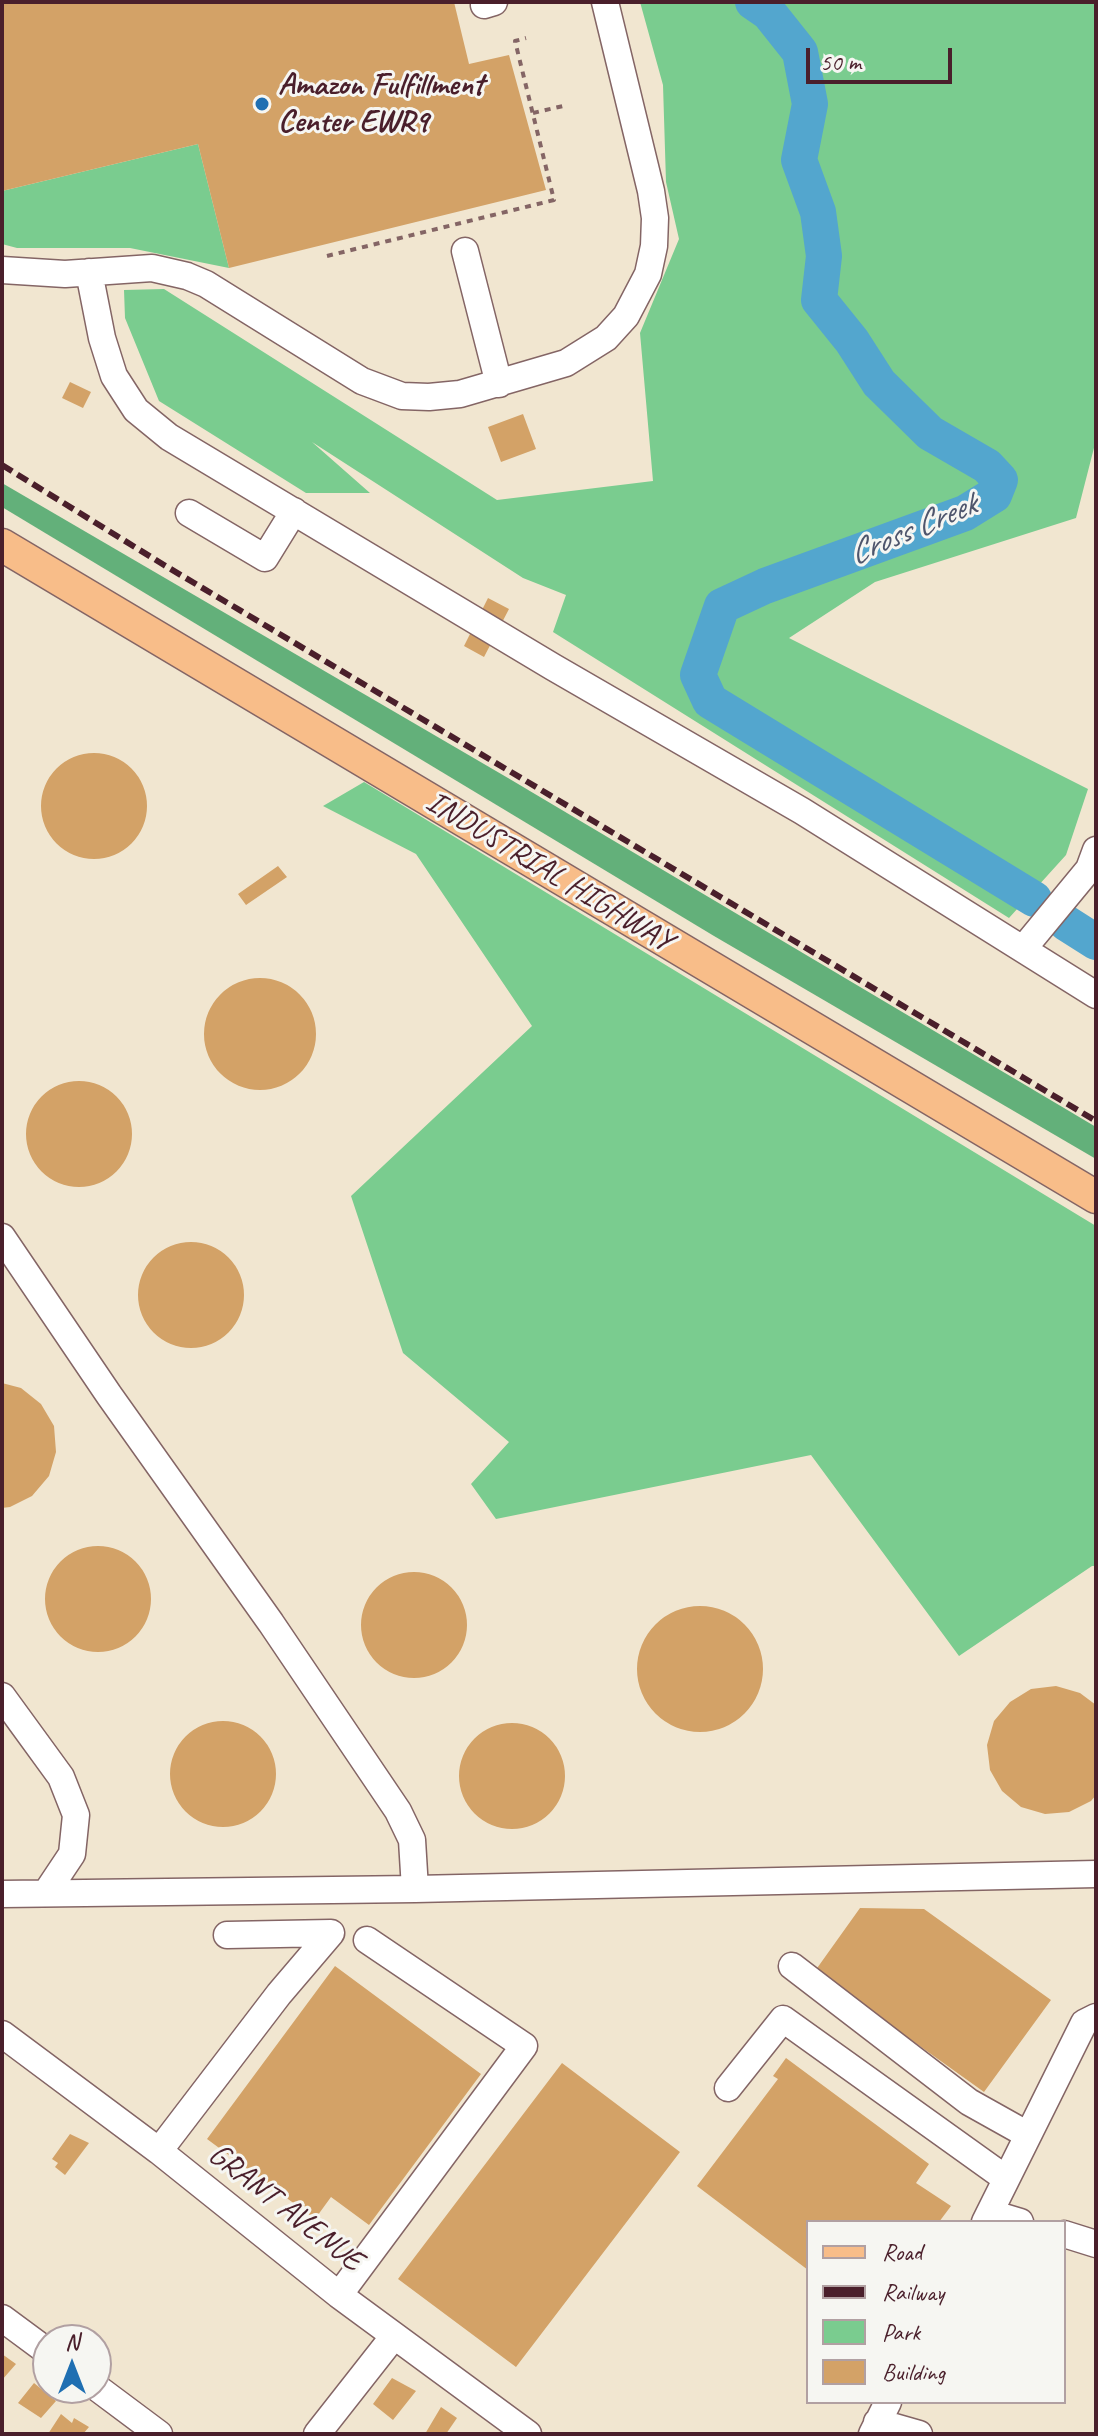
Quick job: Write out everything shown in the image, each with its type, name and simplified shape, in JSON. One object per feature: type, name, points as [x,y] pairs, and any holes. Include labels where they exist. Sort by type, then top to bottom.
[{"type":"main road","name":"INDUSTRIAL HIGHWAY","points":[[2,545],[1096,1197]]},
{"type":"street","points":[[2,270],[41,273],[152,268],[187,276],[206,284],[362,381],[389,392],[416,397],[444,396],[499,384],[566,363],[606,338],[626,316],[652,260],[654,205],[605,2]]},
{"type":"street","points":[[465,251],[499,384]]},
{"type":"street","points":[[89,272],[102,338],[114,376],[136,410],[169,437],[540,659],[802,811],[1096,995]]},
{"type":"street","points":[[189,513],[265,558],[294,511]]},
{"type":"street","points":[[1023,949],[1089,869],[1096,850]]},
{"type":"street","points":[[2,1237],[398,1811],[412,1840],[415,1889]]},
{"type":"street","points":[[2,1696],[61,1777],[76,1815],[72,1854],[46,1893]]},
{"type":"street","points":[[2,1894],[415,1889],[1096,1874]]},
{"type":"street","points":[[159,2151],[279,1994],[331,1933],[227,1935]]},
{"type":"street","points":[[339,2295],[524,2046],[367,1940]]},
{"type":"street","points":[[792,1966],[969,2102],[1028,2135]]},
{"type":"street","points":[[987,2218],[1071,2046],[1084,2023],[1096,2017]]},
{"type":"street","points":[[728,2088],[783,2019],[1005,2178]]},
{"type":"street","name":"GRANT AVENUE","points":[[2,2034],[159,2151],[339,2295],[528,2434]]},
{"type":"street","points":[[1066,2235],[1096,2244]]},
{"type":"street","points":[[2,2318],[32,2340]]},
{"type":"street","points":[[317,2434],[394,2336]]},
{"type":"street","points":[[112,2399],[159,2434]]},
{"type":"street","points":[[879,2419],[919,2434]]},
{"type":"path","points":[[327,256],[554,200],[515,41],[526,38]]},
{"type":"path","points":[[533,113],[563,106]]},
{"type":"green space","points":[[640,2],[1096,2],[1096,440],[1076,518],[875,582],[789,638],[1088,789],[1066,855],[1009,918],[553,632],[566,595],[523,578],[312,442],[370,493],[306,493],[159,401],[125,318],[124,290],[164,289],[497,500],[653,481],[640,333],[679,239],[666,182],[663,85]]},
{"type":"green space","points":[[198,144],[229,268],[130,248],[17,248],[2,244],[2,191]]},
{"type":"green space","points":[[2,483],[508,778],[1096,1127],[1096,1159],[714,936],[2,507]]},
{"type":"green space","points":[[364,782],[1096,1226],[1096,1566],[959,1656],[811,1455],[496,1519],[471,1484],[509,1442],[403,1353],[351,1196],[532,1026],[416,854],[323,806]]},
{"type":"building","name":"Amazon Fulfillment Center EWR9","points":[[2,2],[454,2],[469,64],[509,55],[546,190],[229,268],[198,144],[2,191]]},
{"type":"building","points":[[70,382],[91,392],[83,408],[62,398]]},
{"type":"building","points":[[523,414],[536,449],[501,462],[488,427]]},
{"type":"building","points":[[488,598],[509,609],[484,657],[464,646]]},
{"type":"building","points":[[94,753],[114,757],[132,768],[143,786],[147,806],[143,826],[132,844],[114,855],[94,859],[74,855],[56,844],[45,826],[41,806],[45,786],[56,768],[74,757]]},
{"type":"building","points":[[278,866],[287,877],[246,905],[238,894]]},
{"type":"building","points":[[260,978],[281,982],[300,994],[312,1013],[316,1034],[312,1055],[300,1074],[281,1086],[260,1090],[239,1086],[220,1074],[208,1055],[204,1034],[208,1013],[220,994],[239,982]]},
{"type":"building","points":[[79,1081],[99,1085],[117,1096],[128,1114],[132,1134],[128,1154],[117,1172],[99,1183],[79,1187],[59,1183],[41,1172],[30,1154],[26,1134],[30,1114],[41,1096],[59,1085]]},
{"type":"building","points":[[191,1242],[211,1246],[229,1257],[240,1275],[244,1295],[240,1315],[229,1333],[211,1344],[191,1348],[171,1344],[153,1333],[142,1315],[138,1295],[142,1275],[153,1257],[171,1246]]},
{"type":"building","points":[[2,1383],[21,1388],[41,1404],[54,1426],[56,1452],[49,1476],[32,1496],[2,1508]]},
{"type":"building","points":[[98,1546],[118,1550],[136,1561],[147,1579],[151,1599],[147,1619],[136,1637],[118,1648],[98,1652],[78,1648],[60,1637],[49,1619],[45,1599],[49,1579],[60,1561],[78,1550]]},
{"type":"building","points":[[414,1572],[434,1576],[452,1587],[463,1605],[467,1625],[463,1645],[452,1663],[434,1674],[414,1678],[394,1674],[376,1663],[365,1645],[361,1625],[365,1605],[376,1587],[394,1576]]},
{"type":"building","points":[[700,1606],[724,1610],[745,1624],[759,1645],[763,1669],[759,1693],[745,1714],[724,1728],[700,1732],[676,1728],[655,1714],[641,1693],[637,1669],[641,1645],[655,1624],[676,1610]]},
{"type":"building","points":[[1056,1686],[1080,1693],[1096,1705],[1096,1795],[1091,1801],[1069,1812],[1045,1814],[1021,1807],[1002,1791],[990,1770],[987,1745],[994,1721],[1010,1702],[1031,1689]]},
{"type":"building","points":[[223,1721],[243,1725],[261,1736],[272,1754],[276,1774],[272,1794],[261,1812],[243,1823],[223,1827],[203,1823],[185,1812],[174,1794],[170,1774],[174,1754],[185,1736],[203,1725]]},
{"type":"building","points":[[512,1723],[532,1727],[550,1738],[561,1756],[565,1776],[561,1796],[550,1814],[532,1825],[512,1829],[492,1825],[474,1814],[463,1796],[459,1776],[463,1756],[474,1738],[492,1727]]},
{"type":"building","points":[[860,1908],[924,1909],[1051,2000],[984,2092],[815,1971]]},
{"type":"building","points":[[335,1966],[481,2074],[369,2225],[331,2197],[315,2219],[207,2139]]},
{"type":"building","points":[[786,2058],[929,2164],[916,2183],[951,2206],[940,2220],[806,2220],[806,2268],[697,2186],[778,2079],[773,2076]]},
{"type":"building","points":[[562,2063],[680,2152],[516,2367],[398,2279]]},
{"type":"building","points":[[70,2134],[89,2143],[65,2175],[55,2167],[58,2163],[52,2159]]},
{"type":"building","points":[[2,2354],[16,2364],[2,2380]]},
{"type":"building","points":[[392,2378],[416,2391],[393,2420],[373,2404]]},
{"type":"building","points":[[32,2386],[32,2404],[53,2404],[41,2418],[18,2403]]},
{"type":"building","points":[[441,2407],[457,2418],[446,2434],[425,2434]]},
{"type":"building","points":[[61,2414],[72,2423],[74,2418],[89,2427],[83,2434],[48,2434]]},
{"type":"waterway","name":"Cross Creek","points":[[753,2],[769,13],[800,52],[810,104],[799,160],[818,212],[824,256],[819,300],[852,341],[879,383],[930,433],[987,466],[1000,480],[994,495],[965,513],[765,586],[722,606],[698,675],[710,701],[1034,899]]},
{"type":"waterway","name":"Cross Creek","points":[[1066,923],[1096,942]]},
{"type":"railway","points":[[2,465],[164,565],[1096,1121]]},
{"type":"place","name":"Amazon Fulfillment Center EWR9","points":[[262,104]]}]
